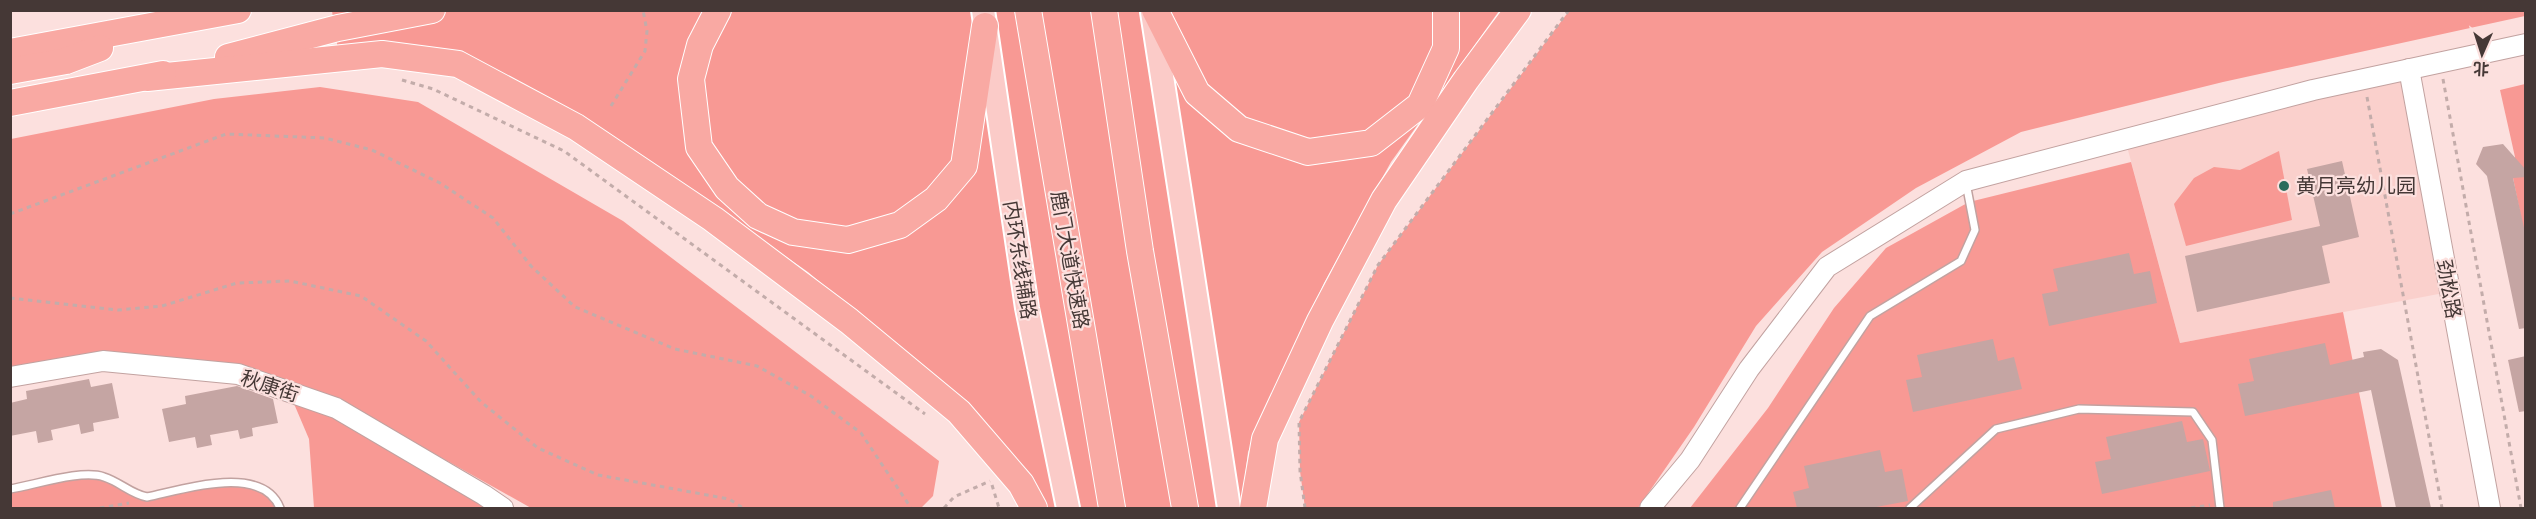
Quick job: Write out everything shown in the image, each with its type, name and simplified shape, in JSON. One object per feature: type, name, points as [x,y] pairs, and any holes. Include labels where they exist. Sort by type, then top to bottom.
[{"type":"highway","points":[[10,52],[238,10]]},
{"type":"highway","points":[[10,103],[147,78],[338,28],[432,10]]},
{"type":"highway","points":[[718,10],[699,45],[691,79],[699,147],[728,188],[758,216],[793,232],[848,240],[900,225],[936,200],[964,166],[984,18]]},
{"type":"highway","name":"鹿门大道快速路","points":[[1028,10],[1112,508]]},
{"type":"highway","points":[[1104,10],[1140,251],[1185,508]]},
{"type":"highway","points":[[1153,10],[1197,93],[1239,129],[1308,152],[1371,143],[1420,105],[1446,48],[1446,10]]},
{"type":"highway","points":[[1253,508],[1265,439],[1320,321],[1384,200],[1466,80],[1518,10]]},
{"type":"highway","points":[[10,71],[66,61],[158,25]]},
{"type":"highway","points":[[147,78],[382,54],[459,64],[576,127],[713,219],[849,321],[959,412],[1021,484],[1034,508]]},
{"type":"main road","points":[[1153,10],[1229,508]]},
{"type":"main road","name":"内环东线辅路","points":[[984,18],[1027,308],[1068,508]]},
{"type":"street","points":[[1650,508],[1690,460],[1749,369],[1827,267],[1966,181],[2313,90],[2526,44]]},
{"type":"street","name":"劲松路","points":[[2409,69],[2490,508]]},
{"type":"street","name":"秋康街","points":[[10,377],[103,361],[238,374],[336,408],[503,508]]},
{"type":"lane","points":[[1740,508],[1870,316],[1961,261],[1975,230],[1966,181]]},
{"type":"lane","points":[[1910,508],[1996,429],[2079,409],[2193,412],[2212,440],[2220,506]]},
{"type":"lane","points":[[10,489],[83,475],[102,476],[136,495],[147,497],[226,482],[250,483],[268,492],[280,508]]},
{"type":"path","points":[[611,106],[645,51],[647,31],[643,10]]},
{"type":"path","points":[[1305,508],[1299,471],[1299,422],[1378,265],[1569,10]]},
{"type":"path","points":[[2440,63],[2522,508]]},
{"type":"path","points":[[393,77],[433,89],[564,151],[932,419]]},
{"type":"path","points":[[2363,79],[2442,508]]},
{"type":"path","points":[[10,214],[226,134],[325,138],[372,150],[440,183],[493,218],[531,266],[575,307],[675,349],[757,366],[811,396],[861,433],[911,508]]},
{"type":"path","points":[[10,298],[118,310],[162,306],[237,283],[290,280],[362,296],[426,341],[481,402],[538,448],[598,475],[729,499],[743,508]]},
{"type":"path","points":[[986,471],[999,508]]},
{"type":"path","points":[[944,508],[954,497],[990,481]]},
{"type":"path","points":[[100,508],[130,503],[136,495]]},
{"type":"path","points":[[2191,508],[2220,506]]},
{"type":"shaded area","points":[[332,11],[1499,11],[1391,162],[1324,283],[1248,452],[1241,508],[1040,508],[983,422],[808,272],[656,167],[459,55],[392,42],[338,50]]},
{"type":"shaded area","points":[[1569,11],[2525,11],[2525,16],[2223,82],[2021,132],[1916,188],[1822,252],[1756,326],[1694,427],[1638,508],[1305,508],[1300,471],[1299,422],[1378,265]]},
{"type":"shaded area","name":"黄月亮幼儿园","points":[[2409,69],[2449,292],[2180,343],[2125,139]]},
{"type":"shaded area","points":[[2525,84],[2525,237],[2511,168],[2515,157],[2500,90]]},
{"type":"shaded area","points":[[320,87],[418,102],[623,221],[939,461],[933,496],[921,508],[531,508],[353,408],[254,370],[11,370],[11,139],[214,99]]},
{"type":"shaded area","points":[[2279,151],[2292,220],[2186,246],[2174,204],[2194,178],[2214,167],[2240,170]]},
{"type":"shaded area","points":[[2131,162],[2180,343],[2343,312],[2382,508],[1690,508],[1768,408],[1834,308],[1886,248],[1969,202]]},
{"type":"shaded area","points":[[289,392],[503,508],[314,508],[309,439]]},
{"type":"shaded area","points":[[83,475],[102,476],[147,497],[226,482],[268,492],[280,508],[11,508],[11,489]]},
{"type":"building","points":[[2503,144],[2526,170],[2526,177],[2513,178],[2526,237],[2526,328],[2519,329],[2487,176],[2476,164],[2483,147]]},
{"type":"building","points":[[2342,161],[2359,237],[2322,246],[2330,283],[2197,312],[2185,256],[2320,226],[2307,169]]},
{"type":"building","points":[[2129,253],[2134,274],[2150,271],[2157,303],[2049,326],[2042,294],[2058,291],[2053,269]]},
{"type":"building","points":[[1993,339],[1998,361],[2014,357],[2022,389],[1913,412],[1906,380],[1922,377],[1917,355]]},
{"type":"building","points":[[2325,343],[2330,365],[2364,357],[2363,352],[2381,349],[2398,360],[2431,508],[2396,508],[2371,390],[2245,416],[2238,384],[2254,381],[2249,359]]},
{"type":"building","points":[[2526,356],[2526,411],[2519,412],[2508,360]]},
{"type":"building","points":[[89,379],[91,387],[112,383],[119,418],[93,423],[94,431],[81,434],[79,424],[51,430],[53,440],[38,443],[36,431],[10,436],[10,403],[27,399],[26,391]]},
{"type":"building","points":[[237,386],[273,399],[278,423],[252,428],[253,436],[240,439],[238,430],[210,435],[212,445],[197,448],[195,437],[169,442],[162,409],[186,404],[185,396]]},
{"type":"building","points":[[2182,421],[2187,442],[2203,439],[2210,471],[2102,494],[2095,462],[2111,459],[2106,437]]},
{"type":"building","points":[[1880,450],[1885,472],[1902,469],[1908,501],[1871,508],[1797,508],[1793,492],[1809,488],[1804,466]]},
{"type":"building","points":[[2331,490],[2335,508],[2273,508],[2273,502]]},
{"type":"place","name":"黄月亮幼儿园","points":[[2284,186]]}]
